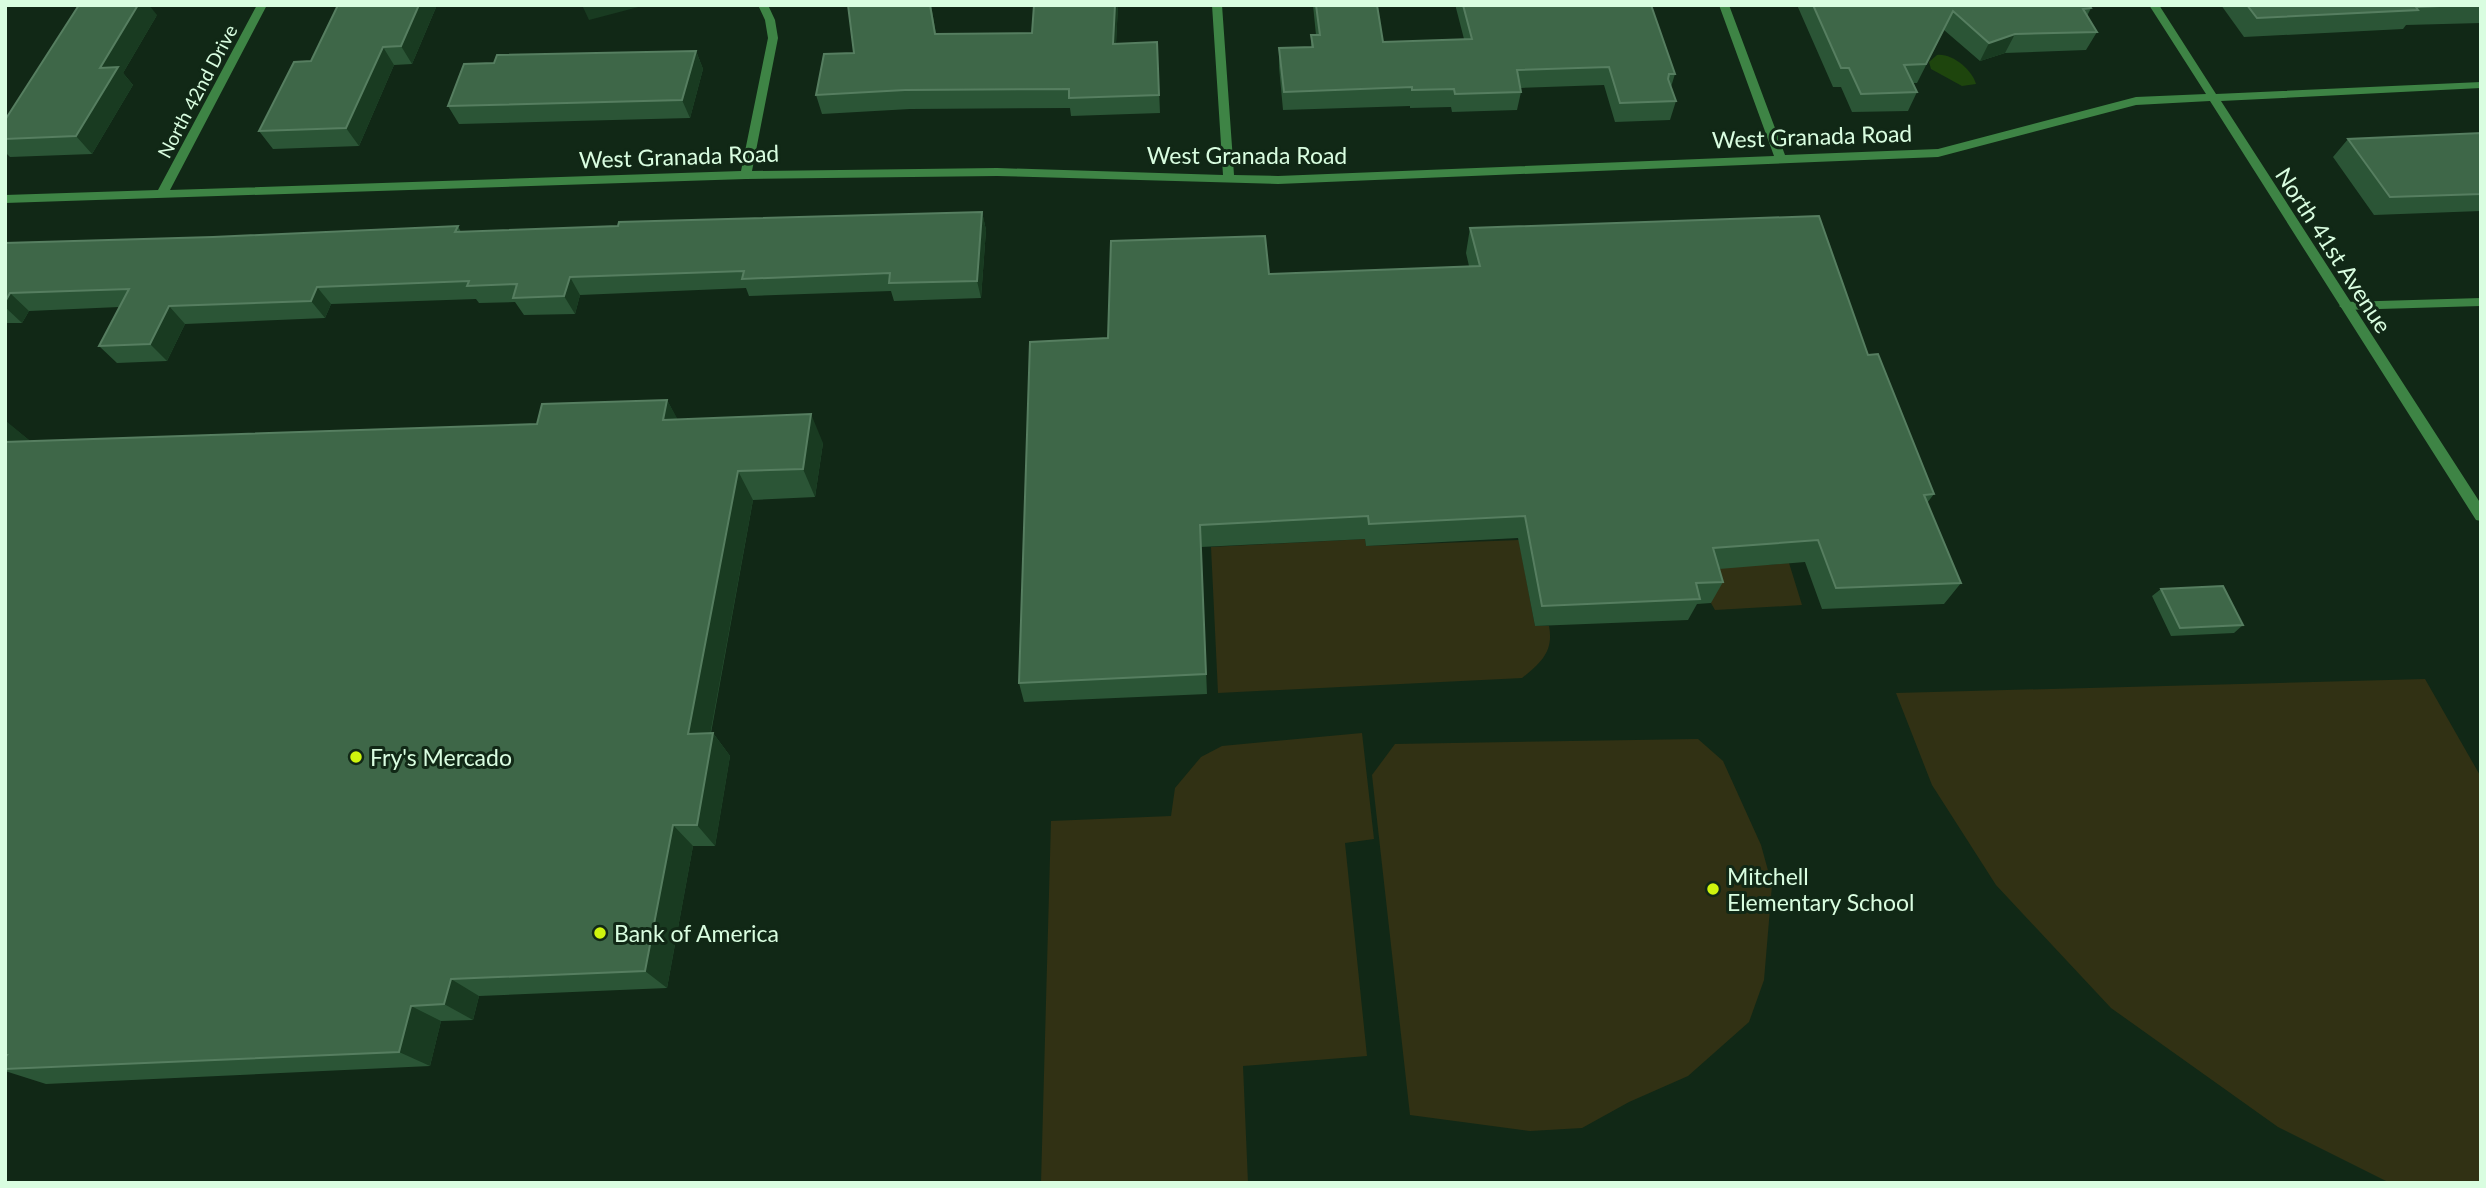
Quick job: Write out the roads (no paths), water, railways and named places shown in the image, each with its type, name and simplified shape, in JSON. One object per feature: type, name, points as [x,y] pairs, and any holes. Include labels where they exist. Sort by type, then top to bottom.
[{"type":"street","name":"North 42nd Drive","points":[[162,194],[262,5]]},
{"type":"street","points":[[746,174],[774,38],[763,5]]},
{"type":"street","points":[[1217,5],[1229,178]]},
{"type":"street","points":[[1724,5],[1781,159]]},
{"type":"street","name":"North 41st Avenue","points":[[2154,5],[2481,516]]},
{"type":"street","name":"West Granada Road","points":[[5,200],[746,174],[998,172],[1278,180],[1938,153],[2107,106],[2136,101],[2481,85]]},
{"type":"street","points":[[2345,306],[2481,302]]},
{"type":"place","name":"Fry's Mercado","points":[[356,757]]},
{"type":"place","name":"Mitchell Elementary School","points":[[1713,889]]},
{"type":"place","name":"Bank of America","points":[[600,933]]}]
